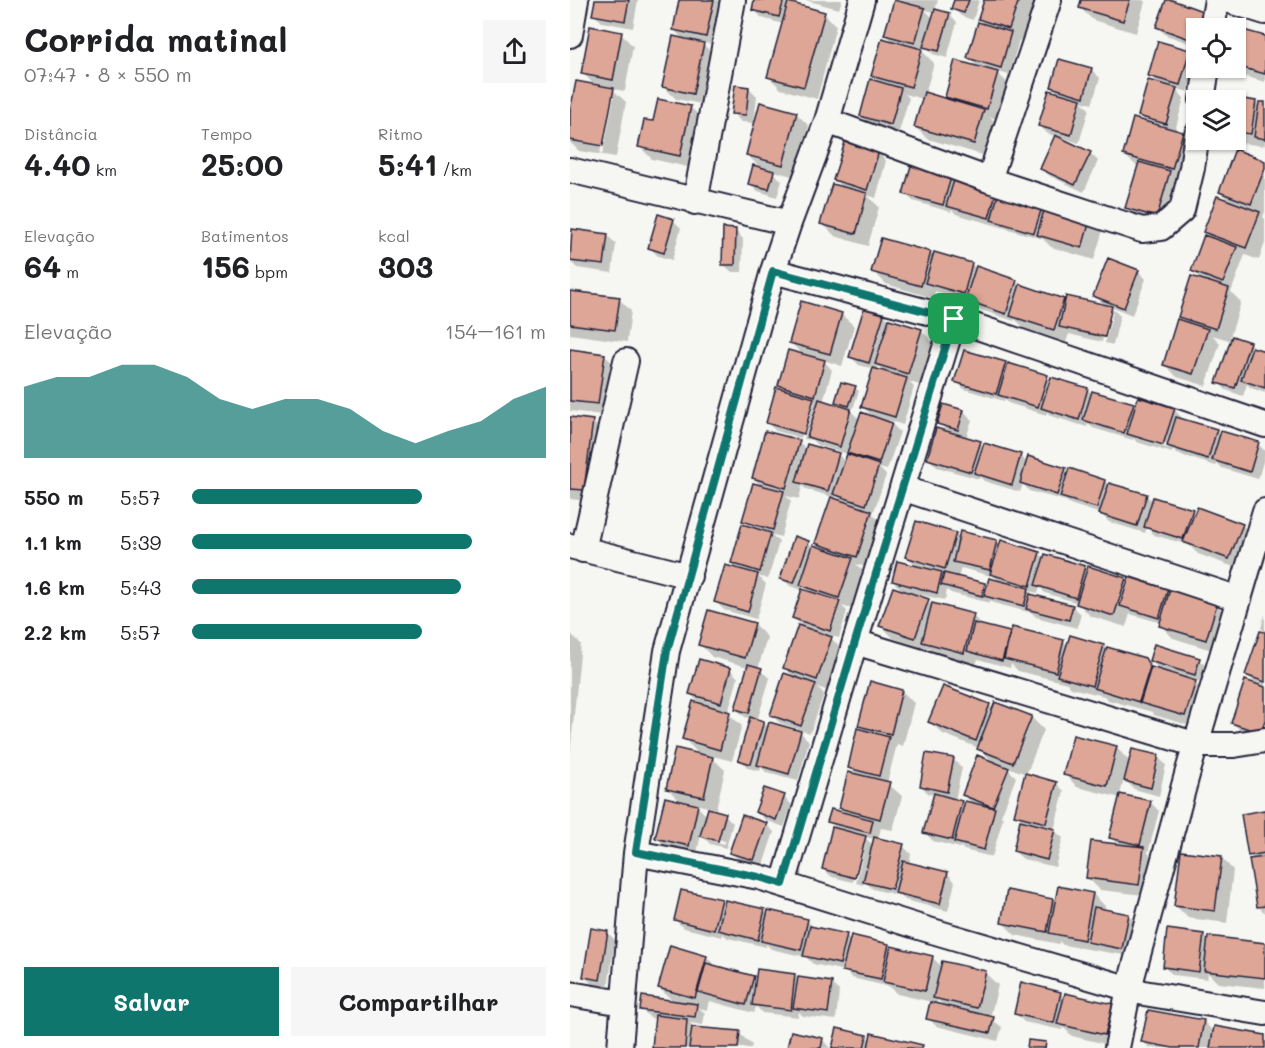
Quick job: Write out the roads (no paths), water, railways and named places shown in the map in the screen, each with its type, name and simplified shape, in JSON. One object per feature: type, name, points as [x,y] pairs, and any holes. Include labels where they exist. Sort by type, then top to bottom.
[{"type":"street","points":[[570,35],[576,0]]},
{"type":"street","points":[[695,202],[733,0]]},
{"type":"street","points":[[620,1048],[636,852],[667,651],[773,271],[827,121],[862,0]]},
{"type":"street","points":[[989,180],[1049,0]]},
{"type":"street","points":[[1214,18],[1217,0]]},
{"type":"street","points":[[1227,0],[1265,12]]},
{"type":"street","points":[[827,121],[989,180],[1142,230],[1161,228],[1182,210],[1195,150]]},
{"type":"street","points":[[570,171],[789,223]]},
{"type":"street","points":[[773,271],[954,319],[1265,425]]},
{"type":"street","points":[[783,884],[954,319]]},
{"type":"street","points":[[626,362],[577,548],[688,576]]},
{"type":"street","points":[[902,488],[1239,599]]},
{"type":"street","points":[[1117,1048],[1129,988],[1265,511]]},
{"type":"street","points":[[855,642],[1197,745],[1234,745],[1265,740]]},
{"type":"street","points":[[636,852],[759,877],[922,928],[1144,993],[1265,1013]]},
{"type":"street","points":[[570,994],[623,1003]]}]
